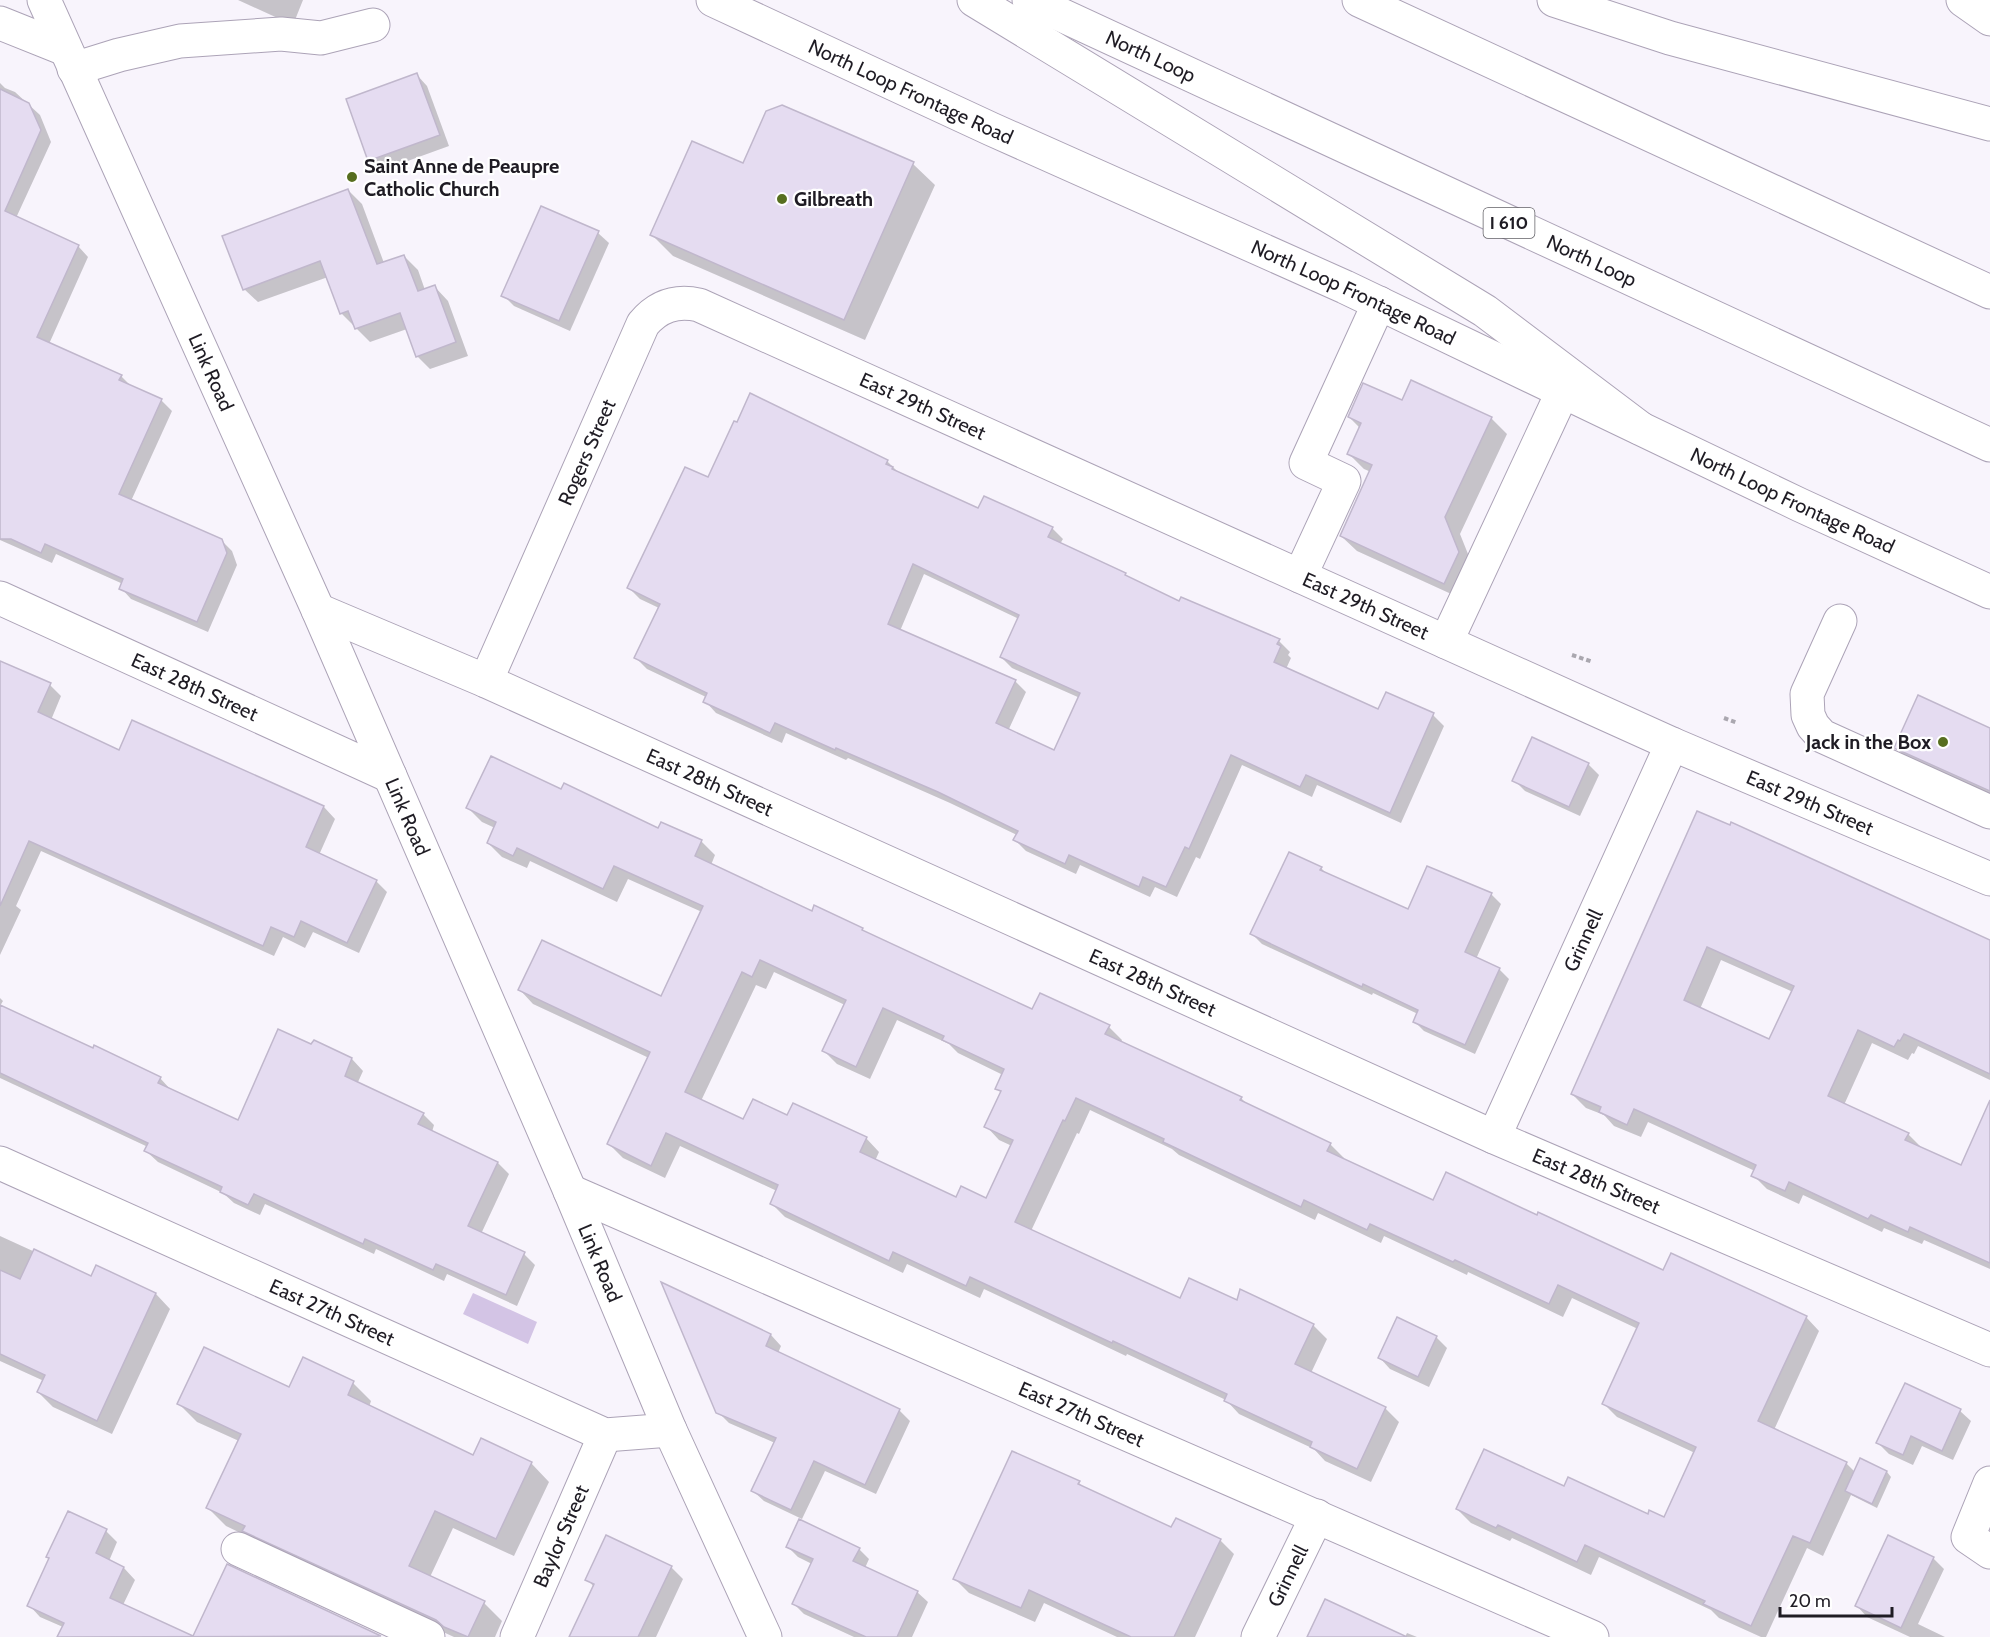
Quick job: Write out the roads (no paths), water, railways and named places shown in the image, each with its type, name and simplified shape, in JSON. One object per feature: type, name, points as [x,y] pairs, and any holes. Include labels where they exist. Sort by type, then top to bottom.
[{"type":"main road","name":"Link Road","points":[[44,0],[318,609],[570,1191],[670,1430],[765,1637]]},
{"type":"main road","name":"North Loop Frontage Road","points":[[713,0],[991,129],[1379,303],[1820,515],[1990,592]]},
{"type":"main road","points":[[974,0],[1485,310],[1640,428]]},
{"type":"main road","name":"North Loop","points":[[1029,0],[1990,445]]},
{"type":"main road","points":[[1359,0],[1990,292]]},
{"type":"main road","points":[[1554,0],[1670,38],[1990,124]]},
{"type":"main road","points":[[1963,0],[1990,19]]},
{"type":"main road","points":[[0,23],[70,59],[119,55],[180,41],[281,34],[321,38],[373,25]]},
{"type":"main road","name":"Rogers Street","points":[[486,681],[643,324],[651,314],[662,307],[686,302],[699,305],[743,325]]},
{"type":"main road","points":[[1300,576],[1344,481],[1306,463],[1379,303]]},
{"type":"main road","name":"East 29th Street","points":[[743,325],[1672,744],[1990,879]]},
{"type":"main road","points":[[1446,642],[1563,391]]},
{"type":"main road","name":"East 28th Street","points":[[0,598],[390,776]]},
{"type":"main road","name":"East 28th Street","points":[[318,609],[486,681],[1494,1137],[1990,1350]]},
{"type":"main road","points":[[1840,621],[1807,694],[1808,715],[1814,726],[1822,736],[1990,812]]},
{"type":"main road","name":"Grinnell","points":[[1494,1137],[1672,744]]},
{"type":"main road","name":"East 27th Street","points":[[0,1163],[605,1435],[670,1430]]},
{"type":"main road","name":"East 27th Street","points":[[570,1191],[1592,1637]]},
{"type":"main road","name":"Baylor Street","points":[[517,1637],[605,1435]]},
{"type":"main road","points":[[1990,1483],[1968,1537],[1990,1552]]},
{"type":"main road","name":"Grinnell","points":[[1258,1637],[1317,1516]]},
{"type":"main road","points":[[238,1549],[428,1637]]},
{"type":"place","name":"Saint Anne de Peaupre Catholic Church","points":[[352,177]]},
{"type":"place","name":"Gilbreath","points":[[782,199]]},
{"type":"place","name":"Jack in the Box","points":[[1943,742]]}]
